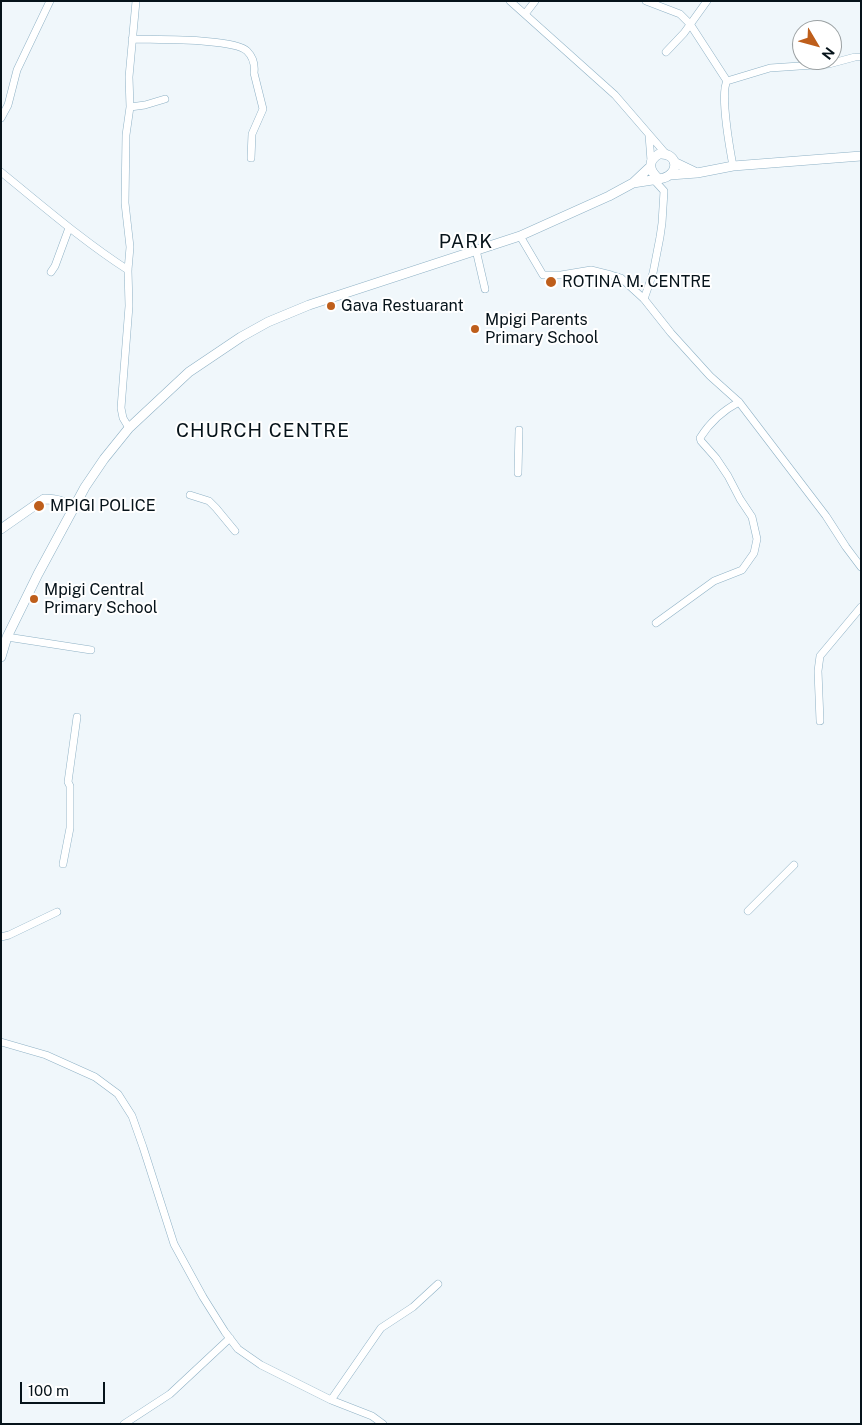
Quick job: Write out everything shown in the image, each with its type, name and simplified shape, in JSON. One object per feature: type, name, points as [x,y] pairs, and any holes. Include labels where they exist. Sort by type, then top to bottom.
[{"type":"main road","points":[[633,183],[650,164],[654,156],[659,154],[670,156],[674,162],[697,173]]},
{"type":"main road","points":[[1,657],[7,637],[38,574],[85,487],[104,459],[129,428],[190,372],[241,337],[268,322],[309,305],[520,236],[609,196],[633,183],[670,175],[697,173],[733,166],[861,156]]},
{"type":"main road","points":[[670,175],[674,169],[674,162]]},
{"type":"main road","points":[[650,164],[656,179]]},
{"type":"main road","points":[[1,529],[44,499],[60,501],[73,509]]},
{"type":"street","points":[[1,118],[8,105],[17,70],[50,1]]},
{"type":"street","points":[[129,428],[123,418],[121,408],[129,306],[128,270],[130,247],[125,203],[126,135],[130,107],[129,77],[136,1]]},
{"type":"street","points":[[510,1],[615,95],[666,154]]},
{"type":"street","points":[[525,14],[535,1]]},
{"type":"street","points":[[646,1],[680,14],[690,24],[727,81]]},
{"type":"street","points":[[666,52],[690,24],[706,1]]},
{"type":"street","points":[[132,39],[205,41],[236,45],[247,50],[252,58],[263,109],[252,134],[252,158]]},
{"type":"street","points":[[733,166],[724,90],[727,81],[770,68],[829,64],[861,57]]},
{"type":"street","points":[[130,107],[165,99]]},
{"type":"street","points":[[649,136],[650,164]]},
{"type":"street","points":[[1,172],[100,252],[128,270]]},
{"type":"street","points":[[644,299],[653,273],[662,224],[664,191],[656,179]]},
{"type":"street","points":[[51,272],[69,228]]},
{"type":"street","points":[[520,236],[543,275],[561,275],[592,270],[621,278],[644,299],[671,333],[710,376],[738,402],[826,516],[846,548],[861,567]]},
{"type":"street","points":[[476,250],[486,289]]},
{"type":"street","points":[[656,623],[714,581],[742,570],[754,553],[757,539],[752,517],[728,476],[700,438],[718,416],[738,402]]},
{"type":"street","points":[[518,473],[520,430]]},
{"type":"street","points":[[190,495],[209,501],[235,531]]},
{"type":"street","points":[[820,720],[818,671],[820,656],[861,606]]},
{"type":"street","points":[[7,637],[91,650]]},
{"type":"street","points":[[63,864],[70,828],[70,786],[68,782],[77,717]]},
{"type":"street","points":[[748,912],[794,865]]},
{"type":"street","points":[[1,937],[57,912]]},
{"type":"street","points":[[1,1042],[46,1054],[94,1077],[118,1094],[132,1116],[174,1244],[203,1297],[238,1349],[261,1365],[331,1400],[372,1416],[383,1424]]},
{"type":"street","points":[[331,1400],[381,1328],[413,1307],[438,1284]]},
{"type":"street","points":[[124,1424],[170,1394],[230,1338]]},
{"type":"place","name":"ROTINA M. CENTRE","points":[[551,282]]},
{"type":"place","name":"Gava Restuarant","points":[[331,306]]},
{"type":"place","name":"Mpigi Parents Primary School","points":[[475,329]]},
{"type":"place","name":"MPIGI POLICE","points":[[39,506]]},
{"type":"place","name":"Mpigi Central Primary School","points":[[34,599]]},
{"type":"district","name":"PARK","points":[[466,242]]},
{"type":"district","name":"CHURCH CENTRE","points":[[263,431]]}]
